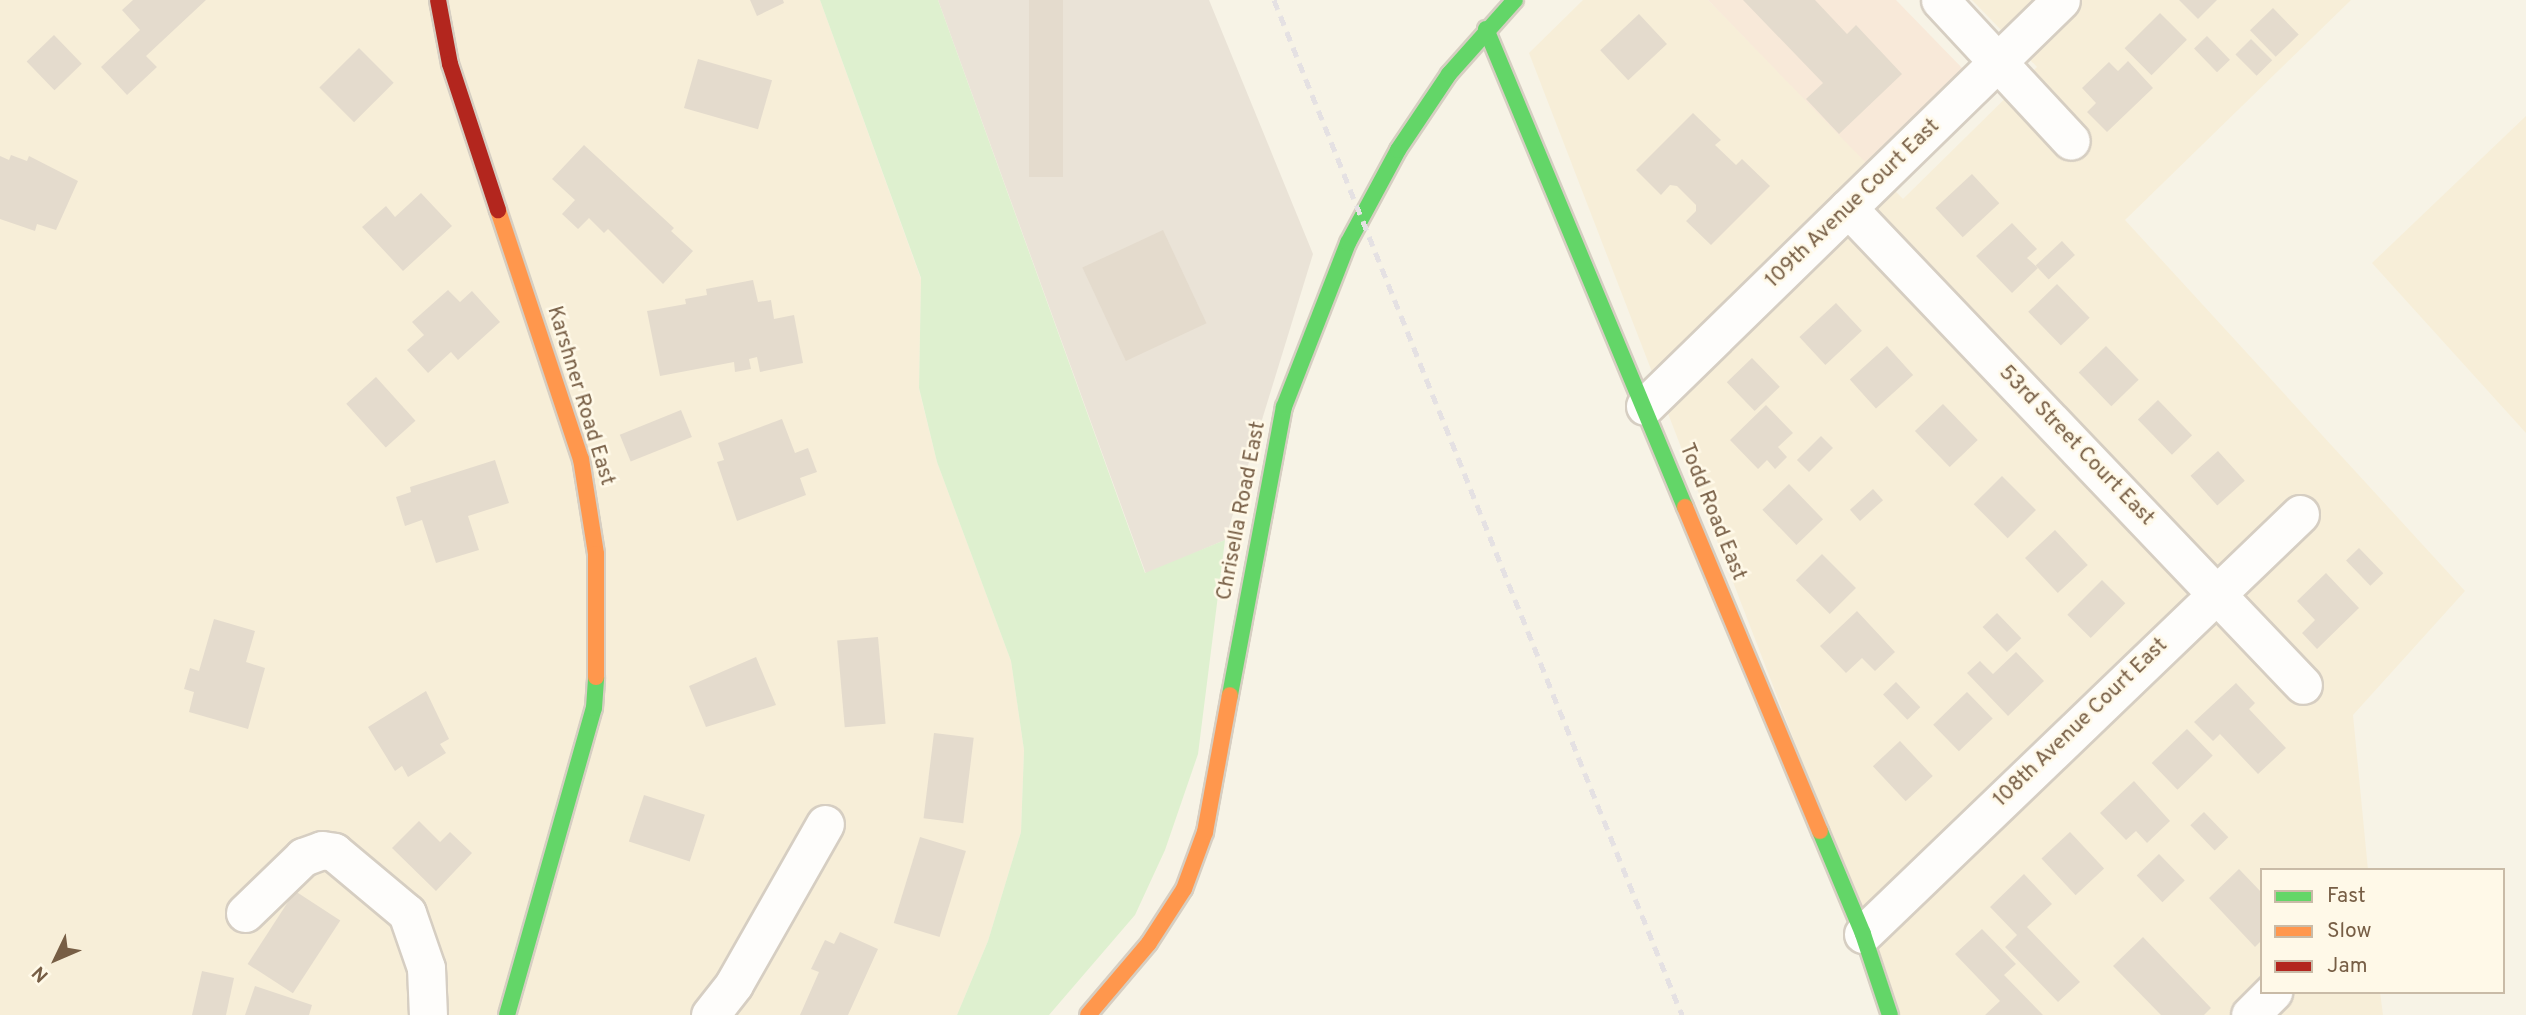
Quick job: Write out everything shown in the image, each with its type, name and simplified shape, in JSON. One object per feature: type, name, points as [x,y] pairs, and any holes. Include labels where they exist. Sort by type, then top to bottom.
[{"type":"street","name":"Karshner Road East","points":[[438,0],[450,64],[581,459],[596,554],[599,645],[593,708],[507,1015]]},
{"type":"street","name":"Chrisella Road East","points":[[1088,1015],[1149,943],[1184,889],[1205,832],[1272,458],[1304,348],[1348,243],[1398,150],[1486,29],[1515,0]]},
{"type":"street","points":[[1940,0],[2071,141]]},
{"type":"street","name":"109th Avenue Court East","points":[[1645,406],[2061,0]]},
{"type":"street","name":"Todd Road East","points":[[1486,29],[1863,934],[1890,1015]]},
{"type":"street","name":"53rd Street Court East","points":[[1848,208],[2303,685]]},
{"type":"street","name":"108th Avenue Court East","points":[[1863,934],[2301,514]]},
{"type":"street","points":[[710,1015],[734,984],[825,824]]},
{"type":"street","points":[[245,913],[303,857],[322,850],[334,852],[407,913],[426,968],[428,1015]]},
{"type":"street","points":[[2250,1015],[2271,994]]},
{"type":"shaded area","points":[[0,0],[820,0],[921,279],[919,389],[937,462],[1011,661],[1024,750],[1021,832],[988,941],[957,1015],[0,1015]]},
{"type":"shaded area","points":[[938,0],[1209,0],[1313,254],[1225,540],[1146,574]]},
{"type":"shaded area","points":[[1583,0],[1708,0],[1903,199],[2037,67],[1972,0],[2351,0],[2125,220],[2465,591],[2353,715],[2368,868],[2260,868],[2260,994],[2380,994],[2383,1015],[1900,1015],[1529,53]]},
{"type":"shaded area","points":[[1708,0],[1896,0],[1963,69],[1866,163]]},
{"type":"shaded area","points":[[2526,116],[2526,433],[2372,263]]},
{"type":"green space","points":[[820,0],[938,0],[1145,573],[1225,540],[1198,754],[1165,850],[1135,915],[1049,1015],[957,1015],[988,941],[1021,832],[1024,750],[1011,661],[937,462],[919,388],[921,278]]},
{"type":"building","points":[[133,0],[206,0],[146,56],[157,67],[127,95],[101,67],[140,30],[122,10]]},
{"type":"building","points":[[750,0],[783,0],[784,3],[757,16]]},
{"type":"building","points":[[1029,0],[1063,0],[1063,177],[1029,177]]},
{"type":"building","points":[[1743,0],[1815,0],[1847,34],[1856,25],[1902,74],[1839,134],[1806,99],[1823,83]]},
{"type":"building","points":[[2179,0],[2217,0],[2198,19]]},
{"type":"building","points":[[2273,8],[2299,35],[2276,57],[2250,30]]},
{"type":"building","points":[[2160,13],[2187,40],[2152,75],[2125,48]]},
{"type":"building","points":[[1639,14],[1667,44],[1628,80],[1600,50]]},
{"type":"building","points":[[54,35],[82,64],[54,90],[27,61]]},
{"type":"building","points":[[2207,36],[2230,60],[2217,72],[2194,49]]},
{"type":"building","points":[[2251,39],[2272,60],[2257,76],[2235,55]]},
{"type":"building","points":[[359,48],[394,83],[354,122],[319,88]]},
{"type":"building","points":[[698,59],[772,80],[758,129],[684,108]]},
{"type":"building","points":[[2128,61],[2153,88],[2107,132],[2087,112],[2096,103],[2082,88],[2109,62],[2118,71]]},
{"type":"building","points":[[1693,113],[1721,140],[1715,145],[1736,165],[1742,159],[1770,186],[1711,245],[1686,221],[1696,211],[1696,205],[1677,186],[1670,185],[1661,195],[1636,170]]},
{"type":"building","points":[[584,145],[674,228],[671,231],[693,251],[663,284],[608,229],[604,233],[589,218],[578,229],[562,214],[575,200],[552,179]]},
{"type":"building","points":[[11,155],[27,161],[29,156],[78,181],[56,230],[37,224],[35,231],[0,219],[0,156],[9,160]]},
{"type":"building","points":[[1972,174],[1999,203],[1963,237],[1935,208]]},
{"type":"building","points":[[421,193],[452,226],[403,271],[362,227],[386,206],[395,217]]},
{"type":"building","points":[[2012,223],[2037,249],[2027,258],[2038,268],[2012,293],[1976,256]]},
{"type":"building","points":[[1163,230],[1207,323],[1126,361],[1082,268]]},
{"type":"building","points":[[2062,241],[2075,255],[2049,279],[2036,266]]},
{"type":"building","points":[[753,280],[758,302],[771,300],[774,319],[794,315],[803,363],[760,372],[757,357],[749,359],[751,369],[735,372],[734,362],[660,376],[647,311],[686,304],[685,299],[707,295],[706,289]]},
{"type":"building","points":[[2057,284],[2090,318],[2061,346],[2028,312]]},
{"type":"building","points":[[448,290],[460,302],[472,291],[500,322],[458,360],[451,352],[428,373],[407,350],[424,335],[412,322]]},
{"type":"building","points":[[1836,303],[1862,331],[1825,365],[1799,337]]},
{"type":"building","points":[[1887,346],[1913,375],[1876,408],[1850,379]]},
{"type":"building","points":[[2106,346],[2139,380],[2111,406],[2079,372]]},
{"type":"building","points":[[1752,358],[1780,387],[1755,411],[1727,382]]},
{"type":"building","points":[[376,377],[415,421],[386,448],[346,404]]},
{"type":"building","points":[[2158,400],[2192,435],[2172,455],[2138,419]]},
{"type":"building","points":[[1943,404],[1978,440],[1950,467],[1915,431]]},
{"type":"building","points":[[1766,405],[1793,433],[1778,447],[1787,457],[1775,469],[1767,460],[1758,469],[1730,440]]},
{"type":"building","points":[[681,410],[692,437],[631,462],[620,435]]},
{"type":"building","points":[[782,419],[795,453],[808,448],[817,472],[800,478],[806,495],[737,521],[717,462],[724,460],[718,443]]},
{"type":"building","points":[[1821,436],[1833,448],[1809,472],[1797,460]]},
{"type":"building","points":[[2218,451],[2245,481],[2217,505],[2191,476]]},
{"type":"building","points":[[495,460],[509,503],[468,516],[479,550],[436,563],[422,520],[405,526],[396,497],[411,492],[410,487]]},
{"type":"building","points":[[2002,476],[2036,510],[2008,538],[1974,504]]},
{"type":"building","points":[[1789,484],[1823,519],[1796,545],[1762,510]]},
{"type":"building","points":[[1873,489],[1883,500],[1860,521],[1850,510]]},
{"type":"building","points":[[2055,530],[2088,565],[2058,593],[2025,558]]},
{"type":"building","points":[[2359,548],[2383,573],[2370,586],[2346,561]]},
{"type":"building","points":[[1822,554],[1856,588],[1830,614],[1796,580]]},
{"type":"building","points":[[2326,573],[2359,608],[2317,649],[2302,633],[2315,620],[2297,601]]},
{"type":"building","points":[[2102,580],[2125,603],[2091,638],[2067,615]]},
{"type":"building","points":[[1857,611],[1895,652],[1875,671],[1862,658],[1846,673],[1820,646]]},
{"type":"building","points":[[1997,613],[2021,638],[2007,652],[1983,627]]},
{"type":"building","points":[[214,619],[255,631],[246,662],[265,668],[248,729],[189,712],[194,692],[184,689],[190,668],[199,671]]},
{"type":"building","points":[[878,637],[886,724],[845,727],[837,641]]},
{"type":"building","points":[[2016,652],[2044,681],[2008,716],[1967,673],[1980,661],[1993,674]]},
{"type":"building","points":[[756,657],[776,705],[706,727],[689,686]]},
{"type":"building","points":[[1896,682],[1920,707],[1907,720],[1883,695]]},
{"type":"building","points":[[2236,683],[2255,703],[2249,709],[2286,748],[2258,774],[2220,734],[2213,741],[2194,722]]},
{"type":"building","points":[[426,691],[449,739],[440,744],[446,753],[408,777],[402,766],[395,771],[368,727]]},
{"type":"building","points":[[1967,692],[1993,719],[1959,751],[1933,725]]},
{"type":"building","points":[[2187,729],[2213,756],[2177,790],[2152,763]]},
{"type":"building","points":[[934,733],[974,738],[963,823],[924,818]]},
{"type":"building","points":[[1900,741],[1933,776],[1906,801],[1873,766]]},
{"type":"building","points":[[2134,781],[2170,821],[2147,843],[2136,831],[2126,840],[2100,813]]},
{"type":"building","points":[[644,795],[705,815],[690,861],[629,842]]},
{"type":"building","points":[[2204,812],[2228,837],[2215,850],[2190,825]]},
{"type":"building","points":[[419,821],[440,842],[450,832],[472,853],[436,891],[392,848]]},
{"type":"building","points":[[2070,832],[2104,869],[2076,895],[2041,859]]},
{"type":"building","points":[[920,837],[966,851],[940,937],[894,923]]},
{"type":"building","points":[[2159,854],[2185,881],[2162,902],[2137,876]]},
{"type":"building","points":[[2239,869],[2260,891],[2260,942],[2255,947],[2209,898]]},
{"type":"building","points":[[2024,874],[2052,904],[2027,927],[2080,982],[2058,1002],[2005,947],[2017,935],[1990,907]]},
{"type":"building","points":[[295,891],[340,920],[293,993],[248,964]]},
{"type":"building","points":[[1982,929],[2016,964],[2004,975],[2043,1015],[1985,1015],[2000,1001],[1955,954]]},
{"type":"building","points":[[840,932],[878,949],[848,1015],[800,1015],[819,972],[811,969],[825,940],[834,944]]},
{"type":"building","points":[[2143,937],[2211,1008],[2204,1015],[2161,1015],[2113,966]]},
{"type":"building","points":[[202,971],[234,978],[226,1015],[192,1015]]},
{"type":"building","points":[[255,986],[312,1005],[309,1015],[245,1015]]},
{"type":"railway","points":[[1274,0],[1682,1015]]},
{"type":"traffic: fast","points":[[1230,695],[1284,407],[1348,243],[1398,150],[1449,74],[1515,0]]},
{"type":"traffic: fast","points":[[1486,29],[1685,507]]},
{"type":"traffic: fast","points":[[507,1015],[594,708],[596,677]]},
{"type":"traffic: fast","points":[[1820,831],[1863,934],[1890,1015]]},
{"type":"traffic: slow","points":[[498,210],[581,459],[596,554],[596,677]]},
{"type":"traffic: slow","points":[[1685,507],[1820,831]]},
{"type":"traffic: slow","points":[[1088,1015],[1149,943],[1184,889],[1205,832],[1230,695]]},
{"type":"traffic: jam","points":[[438,0],[450,64],[498,210]]}]
